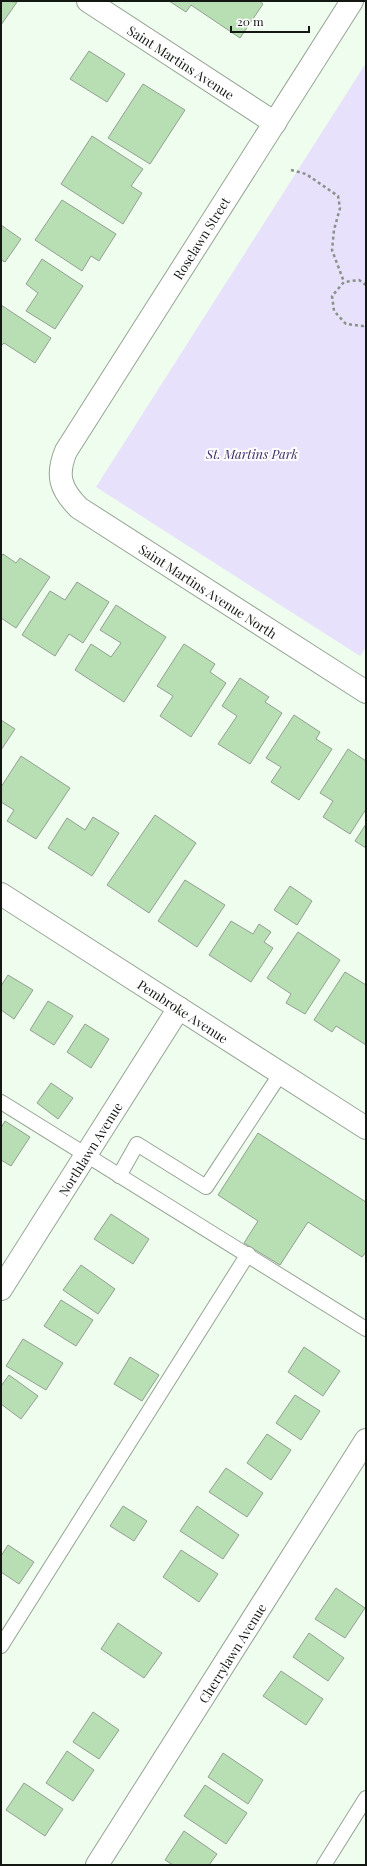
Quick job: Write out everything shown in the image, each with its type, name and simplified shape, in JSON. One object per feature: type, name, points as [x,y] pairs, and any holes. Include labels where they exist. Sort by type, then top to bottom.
[{"type":"street","name":"Saint Martins Avenue","points":[[88,1],[274,123]]},
{"type":"street","name":"Roselawn Street","points":[[60,479],[60,464],[66,451],[352,1]]},
{"type":"street","name":"Saint Martins Avenue North","points":[[60,479],[66,495],[78,508],[366,692]]},
{"type":"street","name":"Pembroke Avenue","points":[[1,894],[366,1128]]},
{"type":"street","name":"Northlawn Avenue","points":[[1,1289],[179,1008]]},
{"type":"street","name":"Cherrylawn Avenue","points":[[97,1865],[366,1440]]},
{"type":"lane","points":[[119,1176],[137,1144],[206,1187],[281,1073]]},
{"type":"lane","points":[[1,1102],[86,1156],[364,1323]]},
{"type":"lane","points":[[1,1646],[248,1254]]},
{"type":"lane","points":[[324,1865],[366,1798]]},
{"type":"path","points":[[291,170],[306,174],[338,196],[340,208],[334,230],[332,250],[344,282]]},
{"type":"path","points":[[366,285],[359,280],[344,282],[332,296],[334,311],[346,324],[362,326],[366,324]]},
{"type":"green space","name":"St. Martins Park","points":[[366,63],[366,647],[360,656],[96,487]]},
{"type":"building","points":[[1,1],[17,2],[1,25]]},
{"type":"building","points":[[169,1],[259,1],[263,4],[240,38],[191,5],[186,12]]},
{"type":"building","points":[[89,51],[125,74],[107,102],[70,79]]},
{"type":"building","points":[[143,84],[185,110],[150,164],[108,138]]},
{"type":"building","points":[[92,136],[143,169],[131,186],[142,193],[123,224],[61,184]]},
{"type":"building","points":[[62,200],[116,234],[99,261],[91,256],[82,271],[35,240]]},
{"type":"building","points":[[1,225],[21,239],[5,262],[1,260]]},
{"type":"building","points":[[42,259],[83,286],[55,329],[26,311],[38,293],[26,284]]},
{"type":"building","points":[[1,305],[51,338],[35,363],[4,343],[1,346]]},
{"type":"building","points":[[3,554],[16,563],[20,558],[50,577],[16,628],[1,618],[1,557]]},
{"type":"building","points":[[77,582],[109,602],[83,643],[69,634],[55,656],[22,635],[50,591],[65,600]]},
{"type":"building","points":[[116,605],[166,637],[124,702],[75,670],[91,644],[111,657],[121,643],[100,630]]},
{"type":"building","points":[[184,644],[215,664],[210,672],[226,683],[191,737],[160,716],[173,696],[157,686]]},
{"type":"building","points":[[240,678],[269,697],[265,702],[282,713],[250,764],[218,744],[237,716],[222,706]]},
{"type":"building","points":[[294,715],[320,732],[316,739],[332,749],[299,800],[271,782],[281,767],[266,758]]},
{"type":"building","points":[[1,720],[15,729],[1,750]]},
{"type":"building","points":[[348,749],[366,761],[366,809],[350,834],[323,817],[333,801],[320,793]]},
{"type":"building","points":[[21,756],[70,788],[36,839],[7,821],[14,810],[1,802],[1,787]]},
{"type":"building","points":[[155,815],[196,843],[149,913],[107,885]]},
{"type":"building","points":[[93,817],[119,833],[92,876],[48,848],[67,818],[85,830]]},
{"type":"building","points":[[366,824],[366,848],[355,841]]},
{"type":"building","points":[[185,880],[225,905],[197,947],[158,921]]},
{"type":"building","points":[[290,886],[312,901],[297,925],[274,910]]},
{"type":"building","points":[[231,921],[253,934],[259,924],[271,932],[264,942],[273,948],[251,982],[209,955]]},
{"type":"building","points":[[298,932],[340,960],[305,1014],[286,1003],[291,994],[267,978]]},
{"type":"building","points":[[345,972],[366,985],[366,1045],[336,1026],[332,1032],[314,1020]]},
{"type":"building","points":[[8,975],[33,990],[14,1019],[1,1010],[1,986]]},
{"type":"building","points":[[48,1001],[73,1016],[54,1045],[30,1030]]},
{"type":"building","points":[[85,1024],[109,1039],[91,1068],[67,1052]]},
{"type":"building","points":[[51,1083],[73,1098],[58,1119],[37,1103]]},
{"type":"building","points":[[5,1121],[30,1137],[11,1166],[1,1160],[1,1128]]},
{"type":"building","points":[[258,1133],[366,1202],[366,1252],[362,1257],[308,1222],[280,1265],[244,1243],[258,1221],[218,1195]]},
{"type":"building","points":[[111,1214],[149,1239],[133,1264],[94,1239]]},
{"type":"building","points":[[81,1265],[115,1289],[98,1314],[63,1290]]},
{"type":"building","points":[[61,1300],[93,1320],[76,1346],[44,1326]]},
{"type":"building","points":[[23,1339],[63,1363],[46,1390],[6,1366]]},
{"type":"building","points":[[304,1347],[340,1371],[323,1396],[288,1372]]},
{"type":"building","points":[[130,1357],[159,1375],[142,1401],[114,1384]]},
{"type":"building","points":[[9,1375],[38,1396],[21,1419],[1,1404],[1,1386]]},
{"type":"building","points":[[295,1395],[320,1411],[301,1440],[276,1423]]},
{"type":"building","points":[[267,1434],[291,1450],[271,1480],[247,1463]]},
{"type":"building","points":[[226,1468],[263,1493],[247,1517],[209,1492]]},
{"type":"building","points":[[123,1506],[147,1521],[134,1541],[110,1526]]},
{"type":"building","points":[[197,1506],[239,1535],[223,1559],[180,1531]]},
{"type":"building","points":[[8,1545],[34,1562],[19,1584],[1,1572],[1,1556]]},
{"type":"building","points":[[181,1550],[218,1574],[199,1602],[163,1577]]},
{"type":"building","points":[[336,1588],[365,1608],[345,1638],[315,1619]]},
{"type":"building","points":[[118,1623],[162,1653],[144,1678],[101,1649]]},
{"type":"building","points":[[309,1633],[344,1658],[328,1681],[293,1657]]},
{"type":"building","points":[[281,1671],[323,1699],[306,1725],[263,1696]]},
{"type":"building","points":[[93,1712],[119,1730],[99,1759],[73,1742]]},
{"type":"building","points":[[67,1751],[94,1770],[73,1801],[46,1783]]},
{"type":"building","points":[[223,1753],[263,1780],[248,1804],[208,1777]]},
{"type":"building","points":[[24,1783],[63,1809],[45,1836],[6,1810]]},
{"type":"building","points":[[205,1785],[247,1813],[226,1844],[184,1816]]},
{"type":"building","points":[[184,1831],[217,1854],[209,1865],[173,1865],[165,1860]]}]
